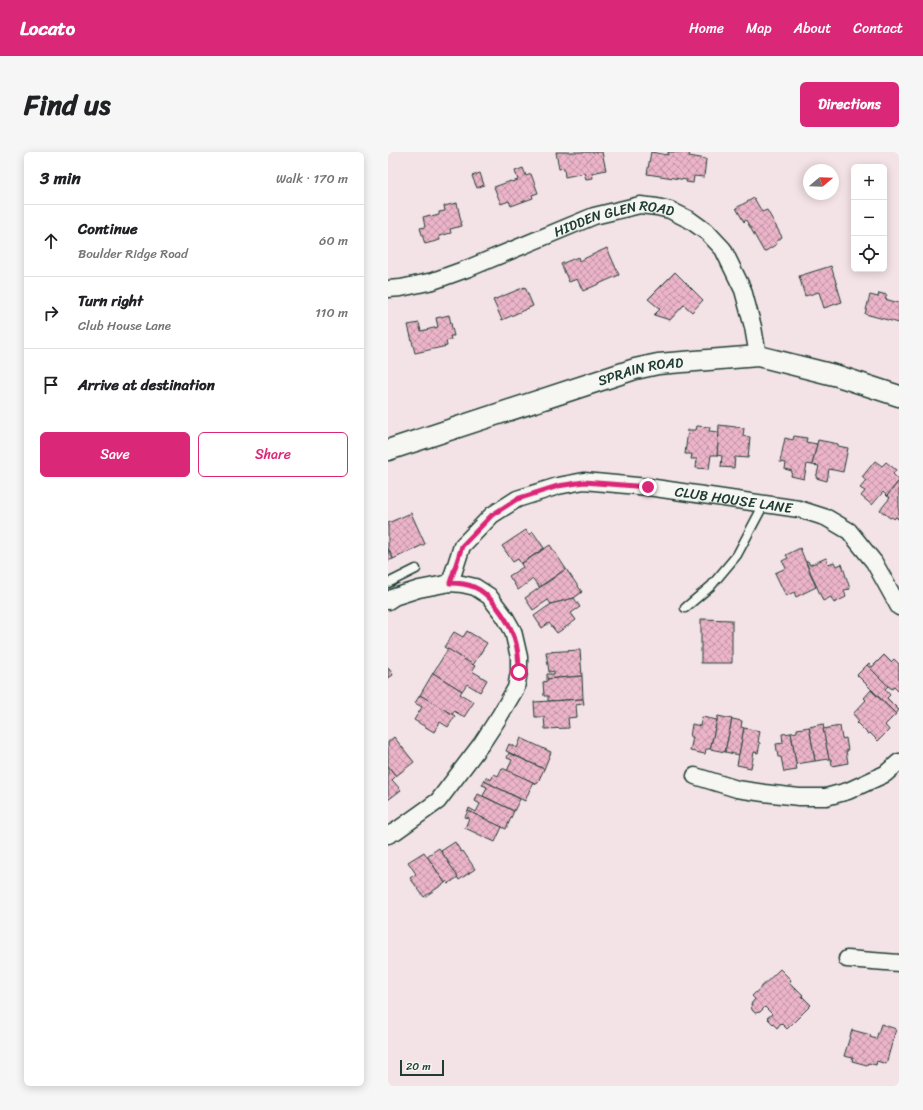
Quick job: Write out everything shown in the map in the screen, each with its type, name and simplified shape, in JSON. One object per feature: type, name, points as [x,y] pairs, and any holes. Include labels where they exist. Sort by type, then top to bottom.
[{"type":"street","name":"HIDDEN GLEN ROAD","points":[[388,289],[401,288],[433,281],[469,268],[594,216],[640,205],[657,207],[670,210],[690,220],[708,233],[723,249],[743,290],[754,327],[758,356]]},
{"type":"street","name":"SPRAIN ROAD","points":[[388,450],[635,369],[658,364],[758,356],[838,376],[899,396]]},
{"type":"street","name":"CLUB HOUSE LANE","points":[[450,583],[462,546],[492,515],[517,499],[558,486],[584,482],[632,486],[799,509],[827,518],[849,531],[874,562],[899,607]]},
{"type":"street","points":[[388,601],[394,597],[419,589],[450,583],[475,587],[489,596],[513,631],[519,657],[519,672],[516,688],[482,744],[438,801],[388,835]]},
{"type":"street","points":[[695,776],[737,789],[764,793],[826,797],[848,791],[885,774],[899,762]]},
{"type":"street","points":[[847,959],[899,963]]},
{"type":"lane","points":[[685,608],[711,586],[737,555],[764,504]]},
{"type":"lane","points":[[388,583],[416,569]]},
{"type":"building","points":[[556,152],[602,152],[606,170],[592,173],[593,178],[586,179],[584,173],[565,177],[564,168],[559,169]]},
{"type":"building","points":[[651,152],[668,155],[668,152],[690,152],[689,156],[706,159],[704,177],[694,176],[693,183],[686,182],[687,180],[647,174]]},
{"type":"building","points":[[523,168],[526,176],[531,174],[538,193],[532,195],[533,198],[511,206],[509,201],[501,204],[494,187],[518,180],[515,171]]},
{"type":"building","points":[[480,173],[484,185],[477,188],[472,176]]},
{"type":"building","points":[[754,198],[762,212],[767,210],[782,237],[776,242],[777,244],[764,252],[746,220],[744,222],[736,208]]},
{"type":"building","points":[[457,203],[462,226],[450,229],[451,233],[439,236],[440,240],[425,244],[420,228],[425,227],[423,217],[439,215],[439,212],[445,211],[444,206]]},
{"type":"building","points":[[607,248],[619,275],[583,291],[577,279],[569,282],[561,264],[578,257],[579,261]]},
{"type":"building","points":[[831,266],[842,302],[824,308],[819,292],[805,296],[799,276]]},
{"type":"building","points":[[675,272],[703,300],[692,312],[684,305],[670,320],[654,315],[660,309],[648,299]]},
{"type":"building","points":[[525,287],[533,306],[502,320],[493,300]]},
{"type":"building","points":[[879,293],[887,295],[885,299],[899,303],[899,323],[865,314],[870,295],[878,297]]},
{"type":"building","points":[[449,315],[454,336],[450,336],[451,340],[446,341],[447,346],[415,353],[408,325],[419,323],[421,331],[438,327],[436,318]]},
{"type":"building","points":[[719,425],[744,428],[743,436],[750,437],[748,458],[735,457],[734,468],[721,467],[722,456],[717,455]]},
{"type":"building","points":[[697,426],[710,427],[709,431],[719,432],[717,455],[711,455],[709,469],[696,468],[697,459],[691,459],[692,454],[685,454],[688,430],[696,430]]},
{"type":"building","points":[[794,436],[807,438],[806,442],[817,444],[812,465],[807,464],[804,479],[791,476],[792,471],[785,469],[786,463],[780,462],[785,438],[793,440]]},
{"type":"building","points":[[818,440],[838,444],[838,446],[848,448],[843,472],[829,469],[827,481],[816,478],[819,466],[812,465]]},
{"type":"building","points":[[875,461],[882,466],[886,462],[896,470],[893,474],[899,481],[887,496],[883,492],[872,505],[861,496],[865,491],[860,488],[866,481],[862,477]]},
{"type":"building","points":[[899,481],[899,520],[896,517],[894,519],[892,517],[890,518],[880,510],[890,498],[887,496]]},
{"type":"building","points":[[411,513],[425,544],[393,559],[388,548],[388,523]]},
{"type":"building","points":[[526,530],[529,535],[533,532],[544,548],[521,564],[518,559],[513,562],[502,546]]},
{"type":"building","points":[[550,545],[566,569],[539,587],[533,579],[518,590],[509,576],[523,567],[521,564]]},
{"type":"building","points":[[388,548],[393,559],[388,561]]},
{"type":"building","points":[[800,548],[816,587],[796,597],[794,592],[786,596],[775,573],[786,568],[782,561],[788,558],[786,555]]},
{"type":"building","points":[[826,558],[828,564],[834,562],[836,566],[842,564],[850,589],[844,590],[846,597],[834,603],[831,597],[823,601],[806,562],[808,561],[810,565]]},
{"type":"building","points":[[566,569],[582,592],[574,598],[551,604],[548,600],[533,610],[525,598]]},
{"type":"building","points":[[574,598],[580,607],[571,613],[576,620],[557,633],[549,623],[542,628],[534,616],[551,604]]},
{"type":"building","points":[[701,619],[732,620],[732,663],[701,663]]},
{"type":"building","points":[[467,631],[487,643],[473,665],[444,647],[454,632],[463,637]]},
{"type":"building","points":[[448,649],[475,666],[472,671],[487,680],[480,692],[467,684],[462,691],[433,673]]},
{"type":"building","points":[[580,650],[582,676],[547,679],[547,674],[554,674],[554,671],[549,672],[546,652]]},
{"type":"building","points":[[884,655],[891,662],[894,659],[899,664],[899,692],[894,687],[892,689],[888,686],[867,665],[869,663],[872,667]]},
{"type":"building","points":[[867,665],[888,686],[885,689],[890,695],[887,698],[899,710],[896,714],[857,675]]},
{"type":"building","points":[[388,667],[393,675],[388,678]]},
{"type":"building","points":[[433,673],[462,691],[460,694],[474,702],[464,717],[454,711],[452,715],[420,695]]},
{"type":"building","points":[[582,676],[583,699],[548,701],[548,696],[544,696],[543,682],[547,681],[547,679]]},
{"type":"building","points":[[871,690],[896,714],[885,725],[889,730],[878,741],[857,723],[859,721],[853,714],[866,700],[864,698]]},
{"type":"building","points":[[420,695],[455,716],[448,727],[440,722],[434,732],[414,720],[422,707],[415,703]]},
{"type":"building","points":[[583,699],[584,704],[576,705],[577,717],[568,718],[569,728],[545,729],[544,717],[535,717],[534,702]]},
{"type":"building","points":[[718,716],[732,719],[725,752],[710,749]]},
{"type":"building","points":[[702,717],[717,720],[710,749],[706,749],[705,754],[690,751],[693,737],[690,737],[692,724],[700,726]]},
{"type":"building","points":[[732,719],[742,721],[741,727],[744,728],[739,755],[725,752]]},
{"type":"building","points":[[823,724],[829,759],[815,761],[809,727]]},
{"type":"building","points":[[840,726],[842,739],[846,738],[848,763],[832,766],[831,759],[829,759],[823,729]]},
{"type":"building","points":[[809,727],[815,761],[796,764],[791,733],[797,732],[797,729]]},
{"type":"building","points":[[744,728],[760,731],[758,753],[754,752],[751,768],[737,765]]},
{"type":"building","points":[[791,733],[797,770],[784,772],[781,757],[778,757],[776,744],[783,743],[782,734]]},
{"type":"building","points":[[394,737],[414,762],[396,776],[388,766],[388,742]]},
{"type":"building","points":[[521,738],[551,752],[544,769],[506,751],[509,744],[517,748]]},
{"type":"building","points":[[509,753],[544,769],[537,784],[507,771],[512,760],[507,758]]},
{"type":"building","points":[[388,766],[396,776],[392,780],[401,790],[388,800]]},
{"type":"building","points":[[502,768],[533,782],[525,801],[484,781],[486,777],[491,780],[494,774],[498,776]]},
{"type":"building","points":[[484,781],[520,799],[514,811],[483,796],[487,787],[482,785]]},
{"type":"building","points":[[478,794],[514,811],[506,829],[468,811],[469,808],[476,812],[480,804],[475,801]]},
{"type":"building","points":[[468,811],[502,827],[495,842],[465,828],[469,818],[465,817]]},
{"type":"building","points":[[455,842],[475,869],[459,880],[441,851]]},
{"type":"building","points":[[439,848],[458,877],[448,884],[447,881],[445,883],[427,856]]},
{"type":"building","points":[[424,852],[445,883],[424,897],[410,878],[416,874],[408,862]]},
{"type":"building","points":[[780,969],[791,980],[789,983],[803,995],[802,996],[811,1005],[787,1029],[781,1023],[777,1028],[767,1018],[772,1014],[765,1007],[760,1012],[755,1013],[752,1010],[751,1004],[755,999],[752,996]]},
{"type":"building","points":[[881,1024],[896,1029],[886,1064],[877,1061],[876,1065],[868,1063],[867,1065],[852,1061],[853,1058],[844,1056],[852,1030],[871,1035],[870,1037],[876,1039]]},
{"type":"route","points":[[519,672],[519,657],[513,631],[489,596],[475,587],[450,583],[462,546],[492,515],[517,499],[558,486],[584,482],[648,487]]}]
